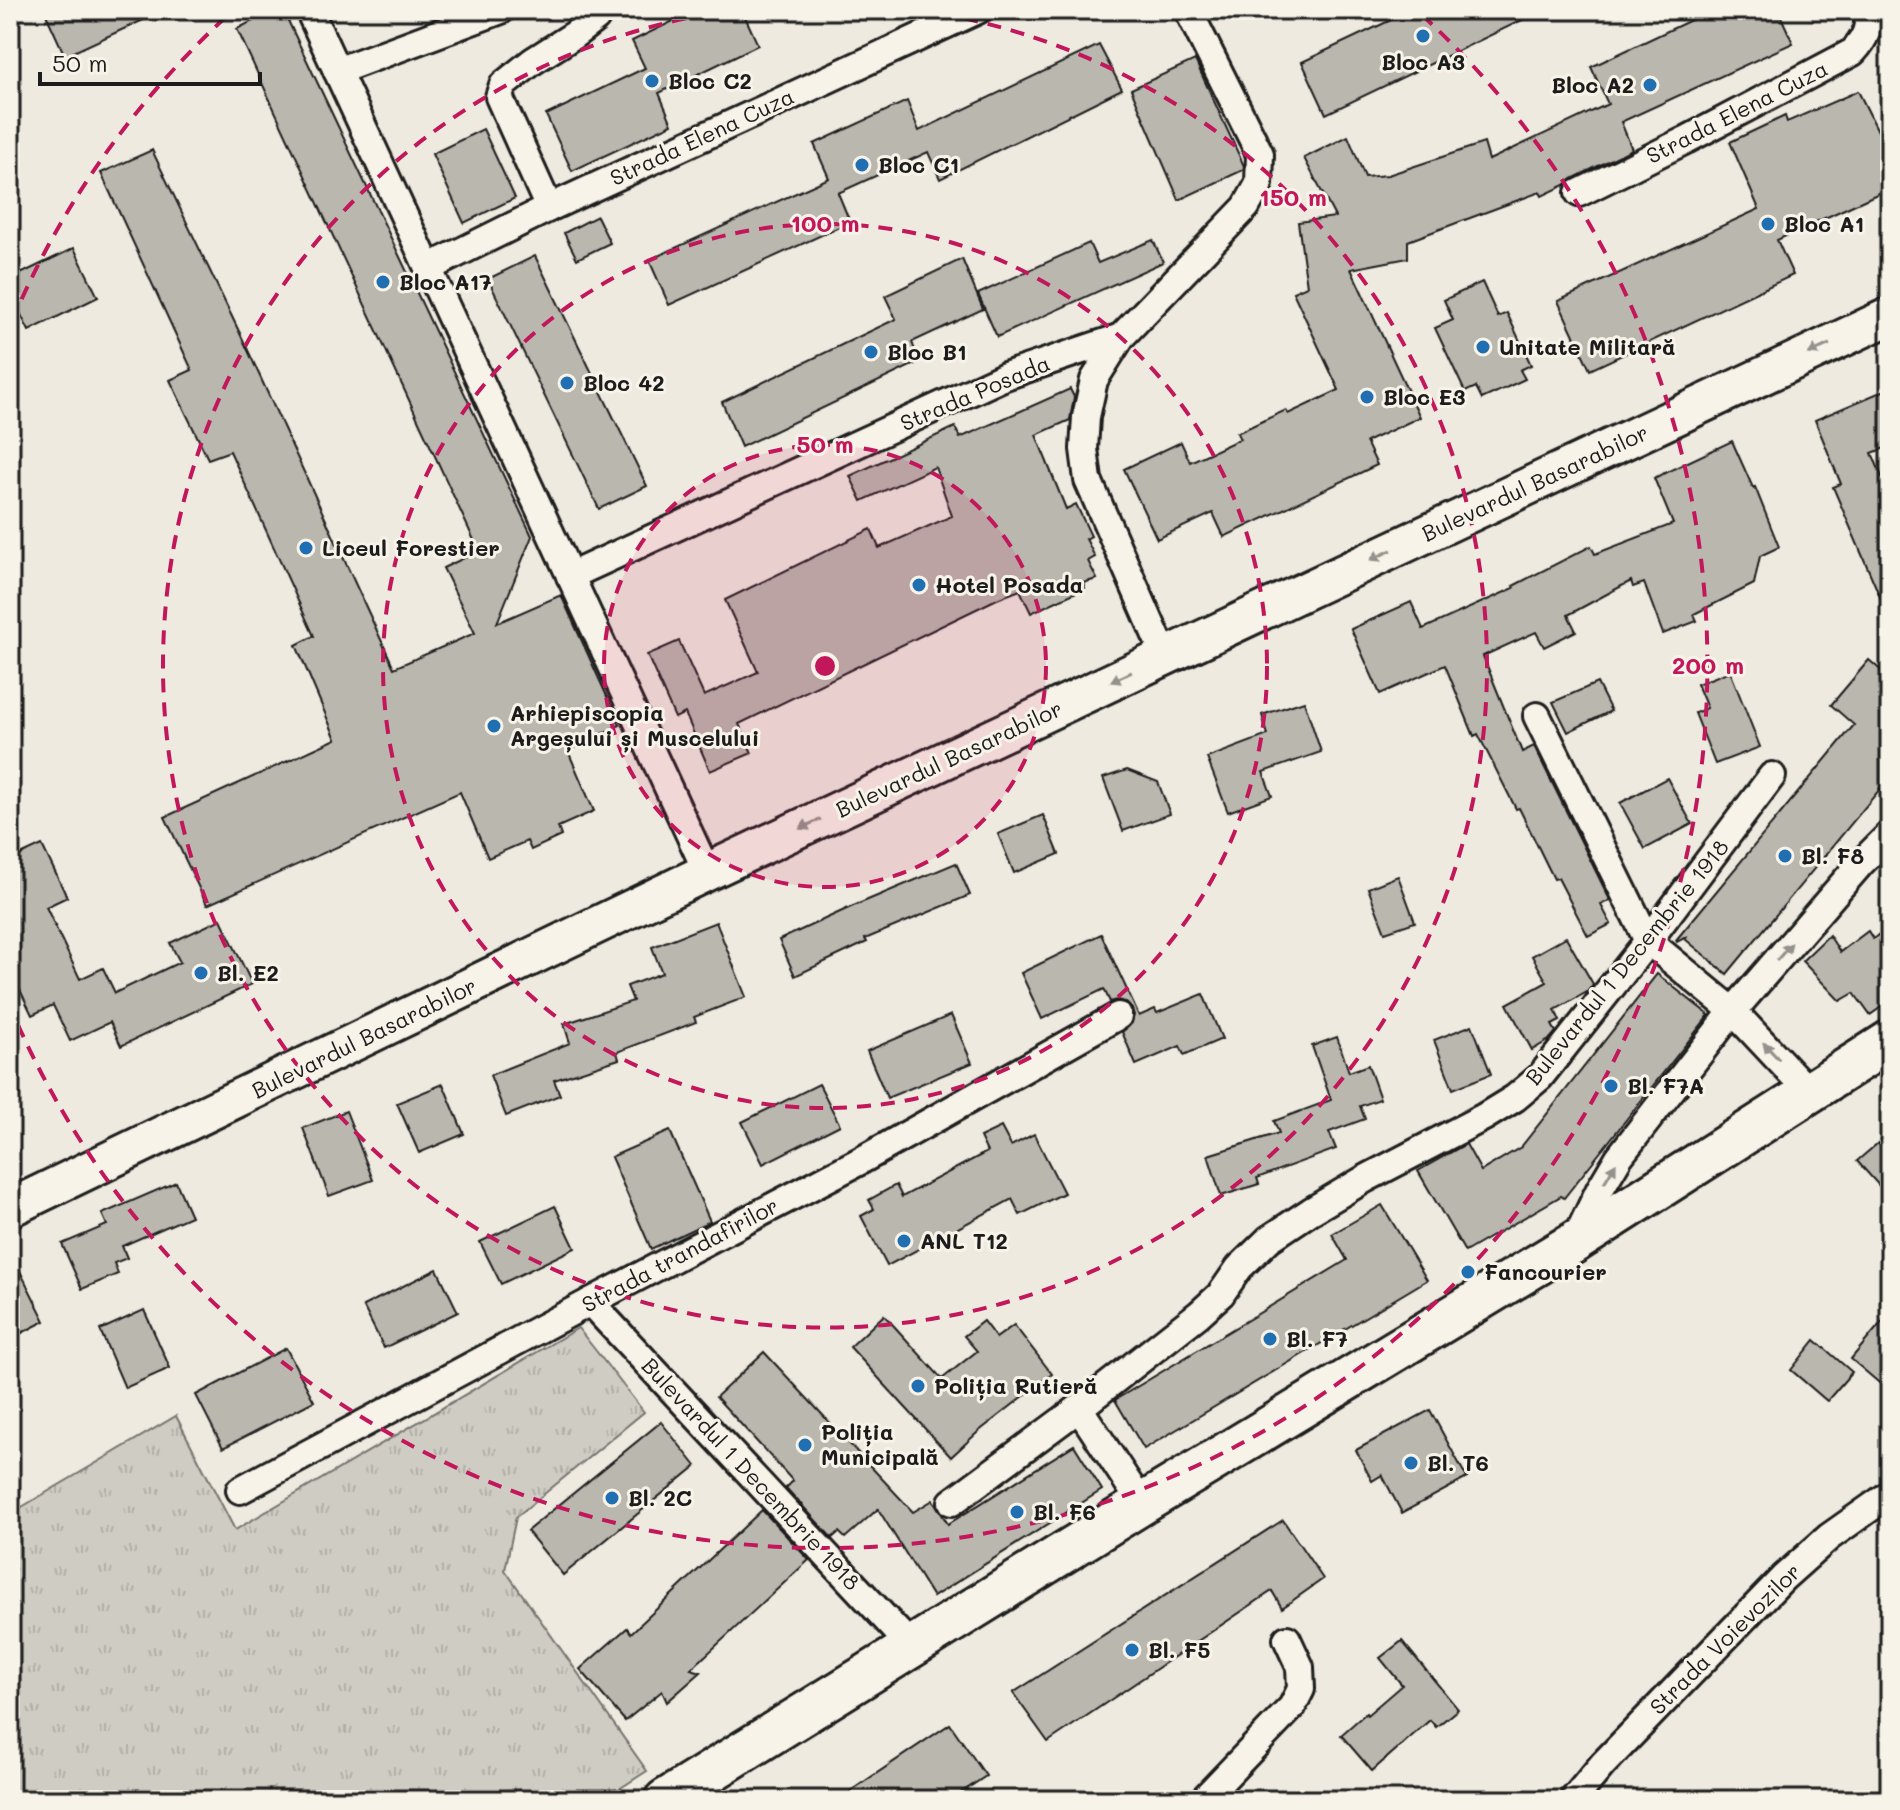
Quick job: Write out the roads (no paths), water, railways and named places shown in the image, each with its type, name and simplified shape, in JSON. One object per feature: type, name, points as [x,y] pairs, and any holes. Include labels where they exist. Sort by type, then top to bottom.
[{"type":"main road","name":"Bulevardul Basarabilor","points":[[10,1208],[707,872],[1890,316]]},
{"type":"main road","points":[[665,1800],[1142,1504],[1575,1242],[1890,1041]]},
{"type":"street","points":[[309,10],[707,872]]},
{"type":"street","points":[[337,71],[501,10]]},
{"type":"street","points":[[549,208],[499,97],[503,85],[596,18],[599,10]]},
{"type":"street","name":"Strada Elena Cuza","points":[[428,268],[549,208],[978,10]]},
{"type":"street","points":[[1165,656],[1088,480],[1084,449],[1086,417],[1094,380],[1121,337],[1246,207],[1259,184],[1260,154],[1188,10]]},
{"type":"street","name":"Strada Elena Cuza","points":[[1579,193],[1853,52],[1867,33],[1867,10]]},
{"type":"street","name":"Strada Posada","points":[[570,576],[1005,376],[1121,337]]},
{"type":"street","points":[[1537,716],[1648,941],[1733,1011],[1809,1092]]},
{"type":"street","name":"Bulevardul 1 Decembrie 1918","points":[[952,1502],[1199,1314],[1221,1294],[1239,1268],[1269,1239],[1365,1179],[1484,1117],[1515,1098],[1540,1077],[1648,941],[1772,776]]},
{"type":"street","points":[[1575,1242],[1619,1157],[1733,1011],[1861,863],[1890,834]]},
{"type":"street","name":"Strada trandafirilor","points":[[240,1490],[860,1161],[1118,1016]]},
{"type":"street","name":"Bulevardul 1 Decembrie 1918","points":[[590,1302],[912,1647]]},
{"type":"street","points":[[1079,1408],[1142,1504]]},
{"type":"street","name":"Strada Voievozilor","points":[[1573,1800],[1603,1764],[1783,1578],[1829,1537],[1890,1494]]},
{"type":"street","points":[[1203,1800],[1292,1707],[1301,1689],[1300,1667],[1287,1639]]},
{"type":"place","name":"Bloc A3","points":[[1423,36]]},
{"type":"place","name":"Bloc C2","points":[[652,81]]},
{"type":"place","name":"Bloc A2","points":[[1650,85]]},
{"type":"place","name":"Bloc C1","points":[[862,165]]},
{"type":"place","name":"Bloc A1","points":[[1768,224]]},
{"type":"place","name":"Bloc A17","points":[[383,282]]},
{"type":"place","name":"Unitate Militară","points":[[1483,347]]},
{"type":"place","name":"Bloc B1","points":[[871,352]]},
{"type":"place","name":"Bloc 42","points":[[567,383]]},
{"type":"place","name":"Bloc E3","points":[[1367,397]]},
{"type":"place","name":"Liceul Forestier","points":[[306,548]]},
{"type":"place","name":"Hotel Posada","points":[[919,585]]},
{"type":"place","name":"Arhiepiscopia Argeșului și Muscelului","points":[[494,726]]},
{"type":"place","name":"Bl. F8","points":[[1785,856]]},
{"type":"place","name":"Bl. E2","points":[[201,973]]},
{"type":"place","name":"Bl. F7A","points":[[1611,1086]]},
{"type":"place","name":"ANL T12","points":[[904,1241]]},
{"type":"place","name":"Fancourier","points":[[1468,1272]]},
{"type":"place","name":"Bl. F7","points":[[1270,1339]]},
{"type":"place","name":"Poliția Rutieră","points":[[918,1386]]},
{"type":"place","name":"Poliția Municipală","points":[[805,1445]]},
{"type":"place","name":"Bl. T6","points":[[1411,1463]]},
{"type":"place","name":"Bl. 2C","points":[[612,1498]]},
{"type":"place","name":"Bl. F6","points":[[1017,1512]]},
{"type":"place","name":"Bl. F5","points":[[1132,1650]]}]
